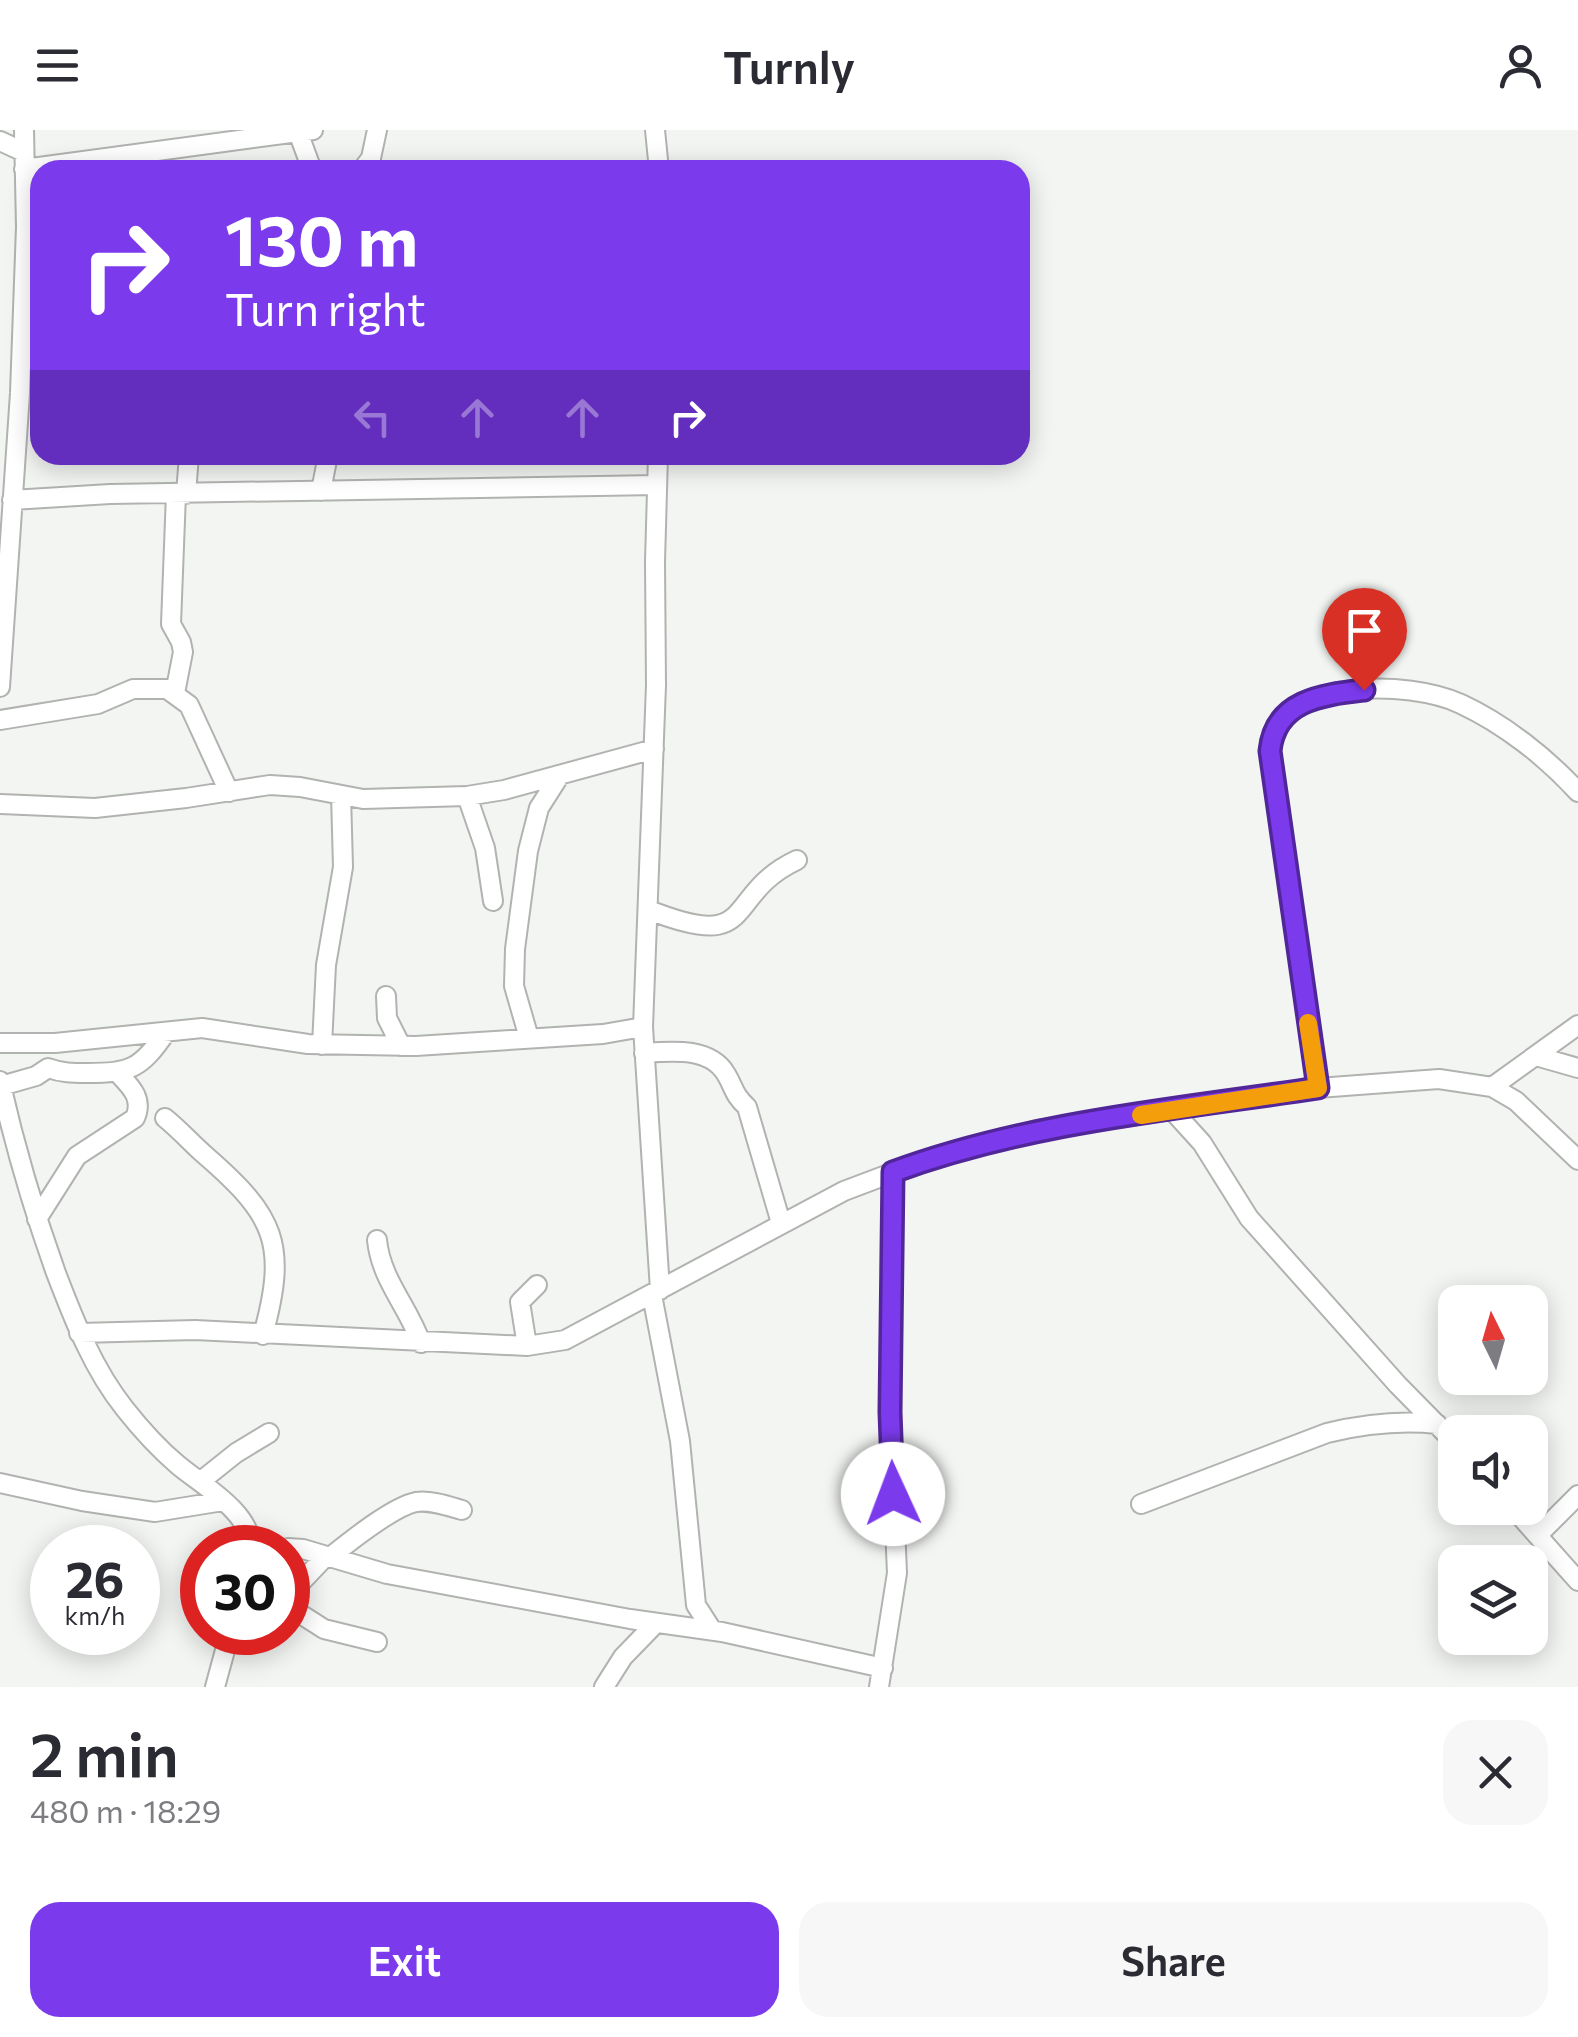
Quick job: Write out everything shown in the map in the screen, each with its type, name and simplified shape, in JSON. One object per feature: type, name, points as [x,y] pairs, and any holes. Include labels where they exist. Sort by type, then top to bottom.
[{"type":"street","points":[[0,687],[21,356],[24,130]]},
{"type":"street","points":[[369,160],[378,130]]},
{"type":"street","points":[[655,130],[659,160]]},
{"type":"street","points":[[33,160],[306,131],[310,160]]},
{"type":"street","points":[[0,141],[24,161],[30,160]]},
{"type":"street","points":[[175,693],[183,652],[182,642],[171,624],[181,494],[187,465]]},
{"type":"street","points":[[321,490],[326,465]]},
{"type":"street","points":[[658,465],[644,1052],[656,1293],[680,1440],[696,1605],[712,1630]]},
{"type":"street","points":[[12,500],[110,494],[657,485]]},
{"type":"street","points":[[0,720],[98,704],[133,689],[152,687],[175,693],[189,705],[229,792]]},
{"type":"street","points":[[1318,1088],[1270,751],[1278,724],[1296,706],[1322,695],[1396,689],[1432,694],[1484,716],[1528,747],[1578,792]]},
{"type":"street","points":[[0,804],[96,808],[270,784],[363,799],[466,796],[654,749]]},
{"type":"street","points":[[529,1038],[514,986],[515,949],[528,850],[539,808],[560,775]]},
{"type":"street","points":[[322,1044],[326,966],[343,867],[341,795]]},
{"type":"street","points":[[466,796],[485,848],[494,902]]},
{"type":"street","points":[[648,910],[694,924],[725,925],[784,866],[796,860]]},
{"type":"street","points":[[386,996],[388,1018],[401,1046]]},
{"type":"street","points":[[1492,1088],[1578,1026]]},
{"type":"street","points":[[0,1043],[54,1043],[202,1028],[322,1044],[401,1046],[644,1027]]},
{"type":"street","points":[[166,1032],[148,1058],[135,1068],[67,1074],[48,1068],[36,1076],[0,1084],[20,1168],[78,1333],[124,1408],[176,1464],[201,1481],[243,1525]]},
{"type":"street","points":[[644,1052],[670,1051],[710,1058],[726,1074],[734,1095],[747,1108],[780,1223]]},
{"type":"street","points":[[1536,1056],[1578,1068]]},
{"type":"street","points":[[37,1219],[77,1156],[135,1118],[138,1100],[117,1072]]},
{"type":"street","points":[[78,1333],[195,1330],[527,1346],[566,1340],[844,1190],[934,1157],[1037,1130],[1318,1088],[1439,1079],[1492,1088],[1516,1101],[1578,1160]]},
{"type":"street","points":[[1172,1110],[1202,1143],[1249,1218],[1437,1424]]},
{"type":"street","points":[[166,1118],[234,1179],[266,1222],[276,1262],[274,1298],[263,1335]]},
{"type":"street","points":[[878,1687],[896,1574],[890,1412],[893,1172]]},
{"type":"street","points":[[377,1240],[384,1274],[410,1316],[421,1343]]},
{"type":"street","points":[[527,1346],[520,1302],[536,1284]]},
{"type":"street","points":[[1141,1504],[1328,1433],[1360,1425],[1406,1421],[1437,1424]]},
{"type":"street","points":[[201,1481],[270,1433]]},
{"type":"street","points":[[0,1483],[155,1512],[223,1501]]},
{"type":"street","points":[[1538,1535],[1578,1495]]},
{"type":"street","points":[[310,1574],[364,1531],[413,1502],[432,1502],[462,1510]]},
{"type":"street","points":[[1529,1525],[1578,1581]]},
{"type":"street","points":[[310,1553],[416,1580],[712,1630],[883,1668]]},
{"type":"street","points":[[310,1620],[324,1629],[377,1642]]},
{"type":"street","points":[[604,1687],[623,1657],[656,1623]]},
{"type":"street","points":[[215,1687],[225,1655]]},
{"type":"slow traffic","points":[[1141,1115],[1318,1088],[1308,1023]]},
{"type":"route","points":[[893,1494],[893,1172],[1037,1130],[1318,1088],[1270,751],[1272,734],[1296,706],[1322,695],[1364,690]]}]
